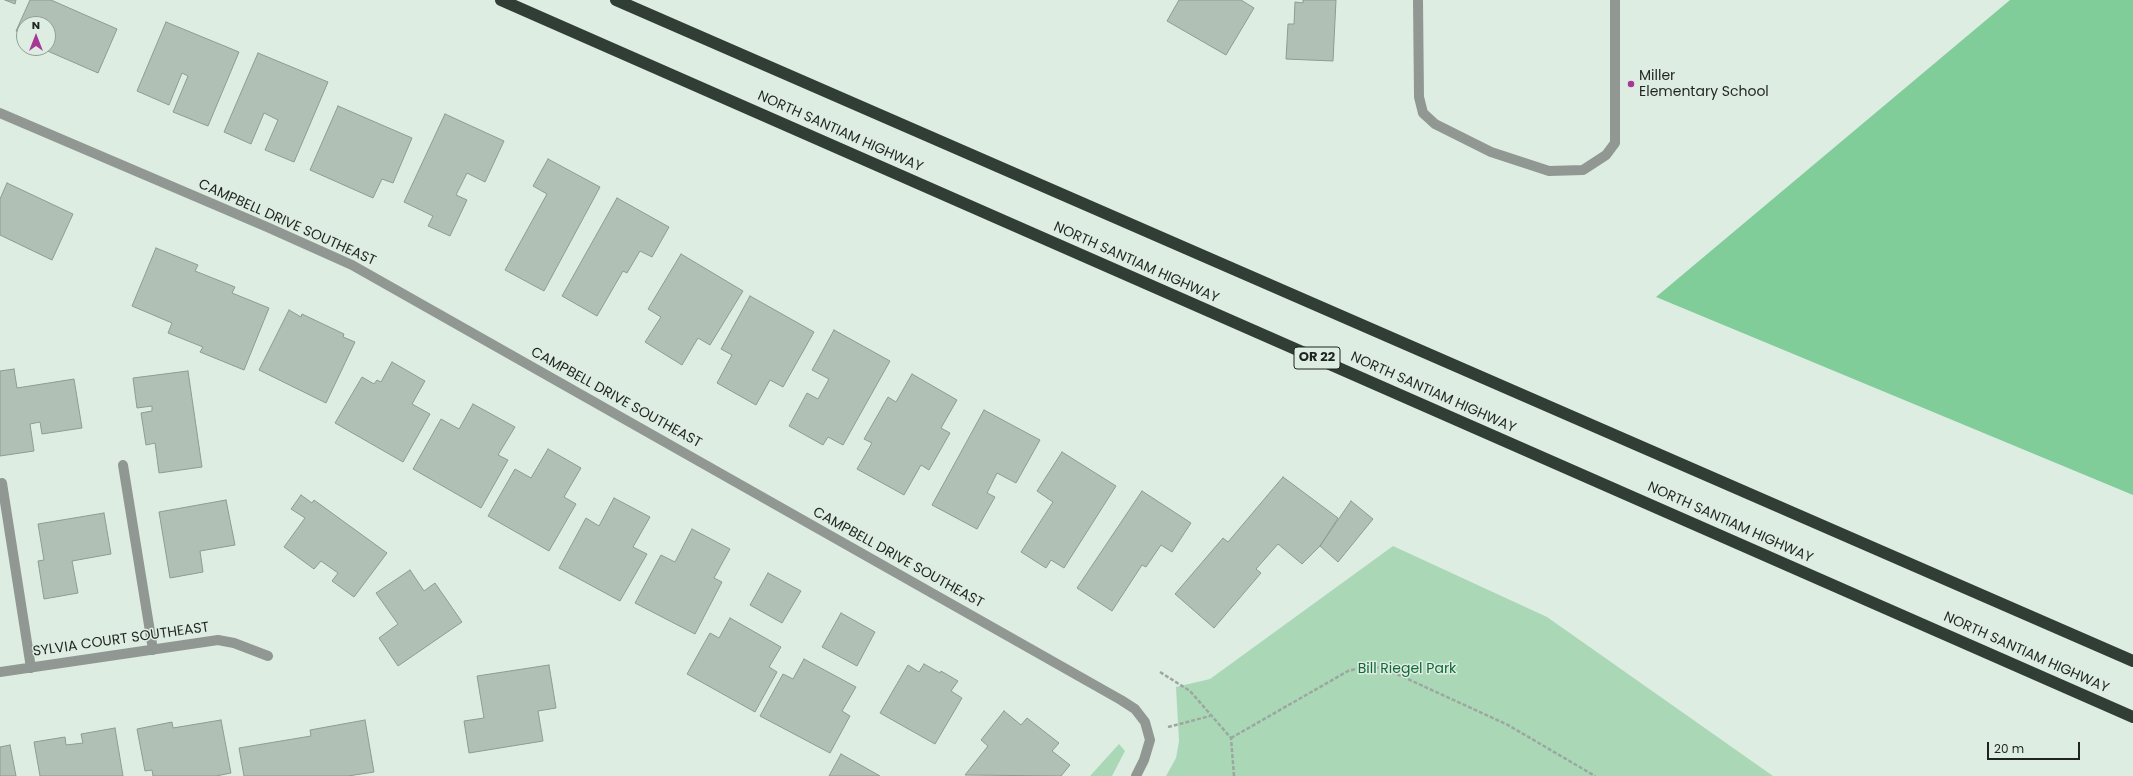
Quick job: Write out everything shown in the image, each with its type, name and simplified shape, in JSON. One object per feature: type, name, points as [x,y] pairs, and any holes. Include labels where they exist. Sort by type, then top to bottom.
[{"type":"highway","name":"NORTH SANTIAM HIGHWAY","points":[[501,0],[2133,717]]},
{"type":"highway","points":[[616,0],[2133,661]]},
{"type":"street","points":[[1418,0],[1419,97],[1423,113],[1435,124],[1491,152],[1549,171],[1583,170],[1606,155],[1615,143],[1615,0]]},
{"type":"street","name":"CAMPBELL DRIVE SOUTHEAST","points":[[0,113],[352,265],[1121,700],[1135,709],[1145,722],[1150,740],[1144,760],[1136,776]]},
{"type":"street","points":[[123,465],[153,650]]},
{"type":"street","points":[[2,483],[31,668]]},
{"type":"street","name":"SYLVIA COURT SOUTHEAST","points":[[0,672],[218,640],[234,643],[268,656]]},
{"type":"path","points":[[1231,738],[1348,671],[1368,666],[1386,669],[1508,725],[1595,776]]},
{"type":"path","points":[[1160,672],[1190,691],[1210,716],[1231,738],[1234,776]]},
{"type":"path","points":[[1147,732],[1210,716]]},
{"type":"green space","points":[[2010,0],[2133,0],[2133,495],[1656,297]]},
{"type":"green space","name":"Bill Riegel Park","points":[[1393,546],[1547,617],[1773,776],[1166,776],[1176,758],[1179,741],[1176,687],[1210,679]]},
{"type":"green space","points":[[1119,744],[1125,751],[1112,776],[1090,776]]},
{"type":"building","points":[[5,0],[16,0],[15,4]]},
{"type":"building","points":[[30,0],[51,0],[117,29],[98,73],[56,55],[56,16],[23,16]]},
{"type":"building","points":[[1179,0],[1241,0],[1254,8],[1226,55],[1167,21]]},
{"type":"building","points":[[1303,0],[1336,0],[1333,61],[1286,59],[1288,24],[1294,24],[1295,2],[1303,3]]},
{"type":"building","points":[[166,22],[239,52],[208,126],[173,112],[188,76],[182,73],[169,105],[137,91]]},
{"type":"building","points":[[258,53],[328,82],[294,162],[265,150],[278,120],[264,113],[251,144],[224,132]]},
{"type":"building","points":[[338,106],[412,138],[393,183],[382,179],[373,198],[310,170]]},
{"type":"building","points":[[445,114],[504,141],[485,182],[467,173],[456,195],[467,200],[450,236],[428,226],[433,216],[404,202]]},
{"type":"building","points":[[548,159],[600,187],[544,291],[505,270],[547,194],[533,186]]},
{"type":"building","points":[[7,183],[73,214],[52,260],[0,235],[0,199]]},
{"type":"building","points":[[617,198],[669,227],[652,257],[640,251],[627,273],[623,271],[597,316],[562,296]]},
{"type":"building","points":[[156,248],[198,265],[195,271],[235,287],[232,293],[269,308],[244,370],[200,352],[203,347],[168,333],[172,323],[132,306]]},
{"type":"building","points":[[681,254],[743,291],[710,345],[698,338],[682,365],[645,342],[661,317],[648,309]]},
{"type":"building","points":[[750,296],[814,332],[783,387],[770,380],[756,405],[717,383],[732,355],[721,349]]},
{"type":"building","points":[[289,310],[301,317],[302,314],[344,334],[343,337],[355,342],[326,403],[259,370]]},
{"type":"building","points":[[834,330],[890,361],[843,445],[828,437],[823,445],[789,426],[807,393],[818,399],[829,379],[812,370]]},
{"type":"building","points":[[392,362],[425,381],[412,404],[430,414],[403,462],[335,423],[362,377],[374,384],[377,380],[381,382]]},
{"type":"building","points":[[14,369],[17,388],[74,379],[82,428],[42,434],[40,422],[30,424],[34,451],[0,456],[0,371]]},
{"type":"building","points":[[188,371],[202,467],[159,473],[155,443],[146,445],[141,413],[152,411],[152,406],[137,408],[133,378]]},
{"type":"building","points":[[912,374],[957,400],[941,428],[950,433],[929,470],[921,465],[904,495],[857,469],[872,443],[864,439],[888,397],[896,402]]},
{"type":"building","points":[[473,404],[515,427],[498,455],[508,460],[481,508],[413,469],[441,419],[459,429]]},
{"type":"building","points":[[984,410],[1040,440],[1016,483],[997,473],[987,493],[995,497],[977,529],[932,505]]},
{"type":"building","points":[[548,449],[581,468],[564,497],[576,504],[549,551],[488,516],[515,469],[531,478]]},
{"type":"building","points":[[1062,452],[1116,486],[1064,568],[1051,560],[1046,568],[1021,552],[1053,502],[1037,491]]},
{"type":"building","points":[[1283,477],[1338,518],[1320,546],[1302,564],[1278,544],[1256,569],[1261,573],[1214,628],[1175,594],[1223,538],[1228,542]]},
{"type":"building","points":[[1142,491],[1191,523],[1172,552],[1161,545],[1146,567],[1142,565],[1112,611],[1077,588]]},
{"type":"building","points":[[301,495],[312,503],[314,500],[387,553],[354,597],[332,581],[338,573],[321,561],[314,569],[284,547],[305,518],[291,509]]},
{"type":"building","points":[[614,498],[650,517],[633,547],[647,554],[620,601],[559,568],[586,518],[599,526]]},
{"type":"building","points":[[226,500],[235,545],[200,551],[203,572],[170,578],[159,512]]},
{"type":"building","points":[[1351,501],[1373,519],[1338,562],[1320,546]]},
{"type":"building","points":[[104,513],[111,554],[72,561],[78,593],[44,599],[38,561],[44,560],[38,524]]},
{"type":"building","points":[[692,529],[730,549],[714,578],[722,582],[695,634],[635,603],[661,555],[675,562]]},
{"type":"building","points":[[410,570],[424,591],[435,583],[462,622],[398,666],[379,638],[398,624],[376,593]]},
{"type":"building","points":[[768,573],[801,591],[782,623],[750,605]]},
{"type":"building","points":[[841,613],[875,632],[857,666],[822,647]]},
{"type":"building","points":[[730,618],[781,647],[769,667],[777,672],[755,712],[687,674],[710,633],[719,638]]},
{"type":"building","points":[[804,659],[856,687],[842,711],[850,716],[830,753],[760,716],[783,674],[793,679]]},
{"type":"building","points":[[924,664],[940,673],[941,671],[958,681],[951,691],[962,698],[935,744],[880,713],[908,665],[919,672]]},
{"type":"building","points":[[549,665],[556,708],[538,711],[543,741],[469,753],[464,721],[484,718],[477,676]]},
{"type":"building","points":[[1004,711],[1021,725],[1027,718],[1059,743],[1052,751],[1070,765],[1061,776],[965,775],[988,746],[981,740]]},
{"type":"building","points":[[221,720],[231,773],[216,776],[153,776],[152,770],[145,771],[137,729],[172,722],[173,728]]},
{"type":"building","points":[[365,720],[374,772],[348,776],[244,776],[239,748],[311,736],[310,730]]},
{"type":"building","points":[[115,728],[123,776],[40,776],[34,742],[65,737],[66,745],[83,743],[81,734]]},
{"type":"building","points":[[10,745],[16,776],[0,776],[0,747]]},
{"type":"building","points":[[841,754],[880,776],[829,776]]},
{"type":"place","name":"Miller Elementary School","points":[[1631,84]]}]
